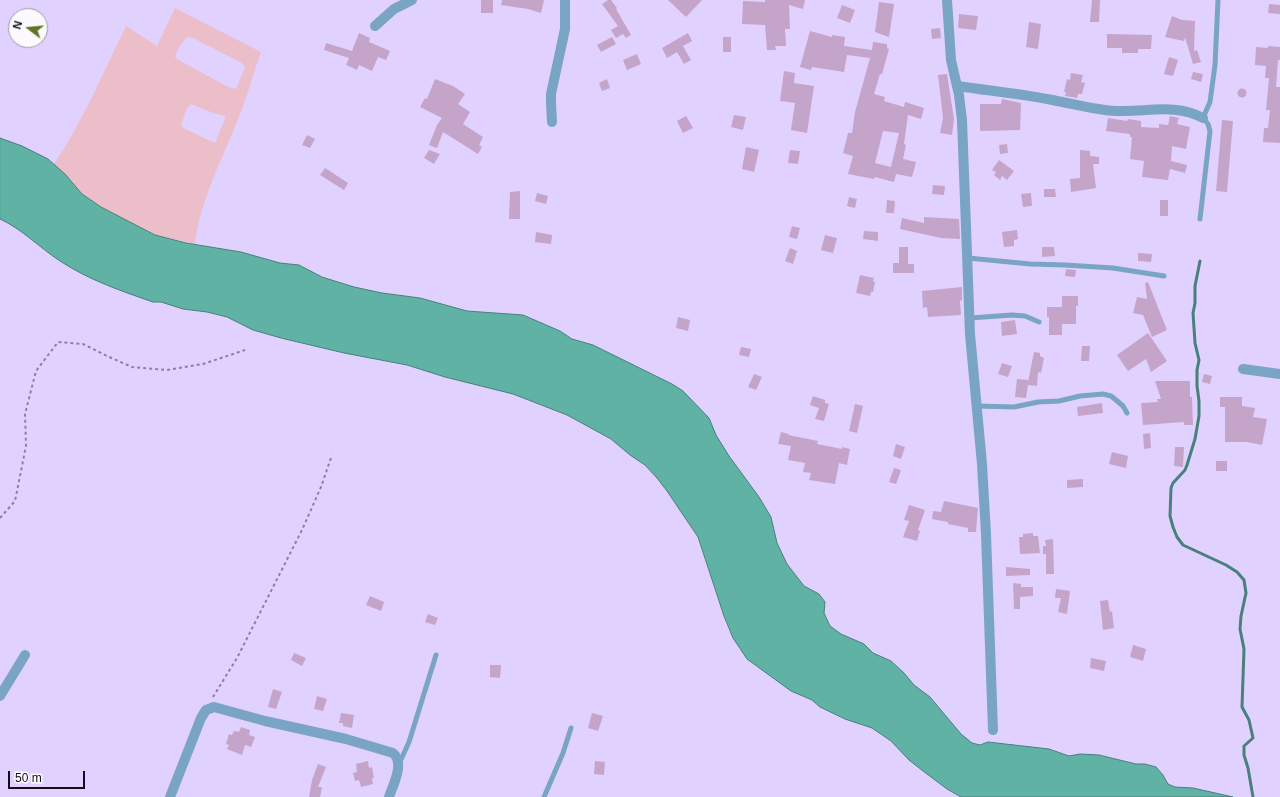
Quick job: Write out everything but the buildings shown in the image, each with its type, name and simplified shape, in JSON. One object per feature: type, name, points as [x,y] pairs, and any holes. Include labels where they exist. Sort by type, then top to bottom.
[{"type":"street","points":[[375,26],[394,9],[412,0]]},
{"type":"street","points":[[552,122],[551,94],[565,29],[565,0]]},
{"type":"street","points":[[947,0],[951,60],[958,86],[962,120],[964,203],[970,318],[986,534],[993,730]]},
{"type":"street","points":[[958,86],[1051,100],[1106,111],[1142,111],[1177,108],[1196,114],[1203,118]]},
{"type":"street","points":[[1243,369],[1280,374]]},
{"type":"street","points":[[0,696],[25,655]]},
{"type":"street","points":[[170,797],[197,727],[206,710],[211,707],[218,707],[265,721],[346,739],[393,753],[398,761],[398,767],[389,797]]},
{"type":"lane","points":[[1200,219],[1210,131],[1208,124],[1203,118],[1210,102],[1215,64],[1218,0]]},
{"type":"lane","points":[[968,258],[1030,264],[1113,268],[1164,276]]},
{"type":"lane","points":[[970,318],[1012,315],[1025,316],[1039,322]]},
{"type":"lane","points":[[976,406],[1014,407],[1038,402],[1059,401],[1080,396],[1103,394],[1116,400],[1123,406],[1127,413]]},
{"type":"lane","points":[[398,767],[409,742],[436,655]]},
{"type":"lane","points":[[544,797],[563,753],[571,728]]},
{"type":"path","points":[[0,518],[15,501],[26,446],[25,414],[36,371],[58,342],[83,344],[132,367],[168,370],[203,364],[245,350]]},
{"type":"path","points":[[206,710],[238,658],[302,530],[321,486],[332,455]]},
{"type":"shaded area","points":[[175,8],[261,52],[241,111],[206,197],[197,229],[195,244],[155,235],[101,207],[82,194],[65,174],[54,164],[83,114],[126,26],[157,46]],"holes":[[[187,37],[193,38],[242,63],[245,67],[236,89],[228,87],[175,57],[180,46]],[[191,104],[213,113],[226,116],[215,143],[183,128],[181,125],[187,108]]]},
{"type":"shaded area","points":[[0,138],[22,146],[48,159],[65,174],[82,194],[101,207],[155,235],[186,243],[241,252],[280,263],[299,265],[322,277],[354,287],[382,293],[420,298],[467,311],[523,315],[560,331],[572,339],[593,345],[672,384],[683,391],[709,418],[716,435],[729,456],[759,497],[771,517],[777,543],[787,564],[804,586],[819,594],[825,602],[824,613],[830,626],[841,634],[864,644],[873,653],[891,661],[914,685],[930,697],[961,734],[972,743],[980,745],[988,742],[1049,749],[1069,756],[1080,754],[1099,755],[1136,764],[1145,764],[1156,767],[1168,784],[1175,787],[1193,788],[1233,797],[961,797],[947,789],[923,771],[909,760],[891,741],[872,728],[845,719],[820,707],[812,700],[791,691],[747,659],[733,638],[724,616],[698,537],[657,478],[645,465],[611,439],[567,415],[513,394],[445,377],[407,365],[344,353],[281,338],[253,330],[227,317],[207,312],[183,309],[161,302],[153,302],[82,274],[60,261],[16,228],[0,219]]},
{"type":"waterway","points":[[1200,261],[1195,286],[1195,303],[1193,313],[1195,343],[1199,360],[1197,370],[1199,416],[1195,439],[1187,465],[1185,470],[1173,483],[1171,488],[1170,516],[1177,537],[1183,545],[1226,565],[1237,572],[1244,580],[1246,593],[1240,629],[1244,649],[1242,707],[1249,720],[1253,738],[1244,746],[1244,755],[1253,797]]}]
